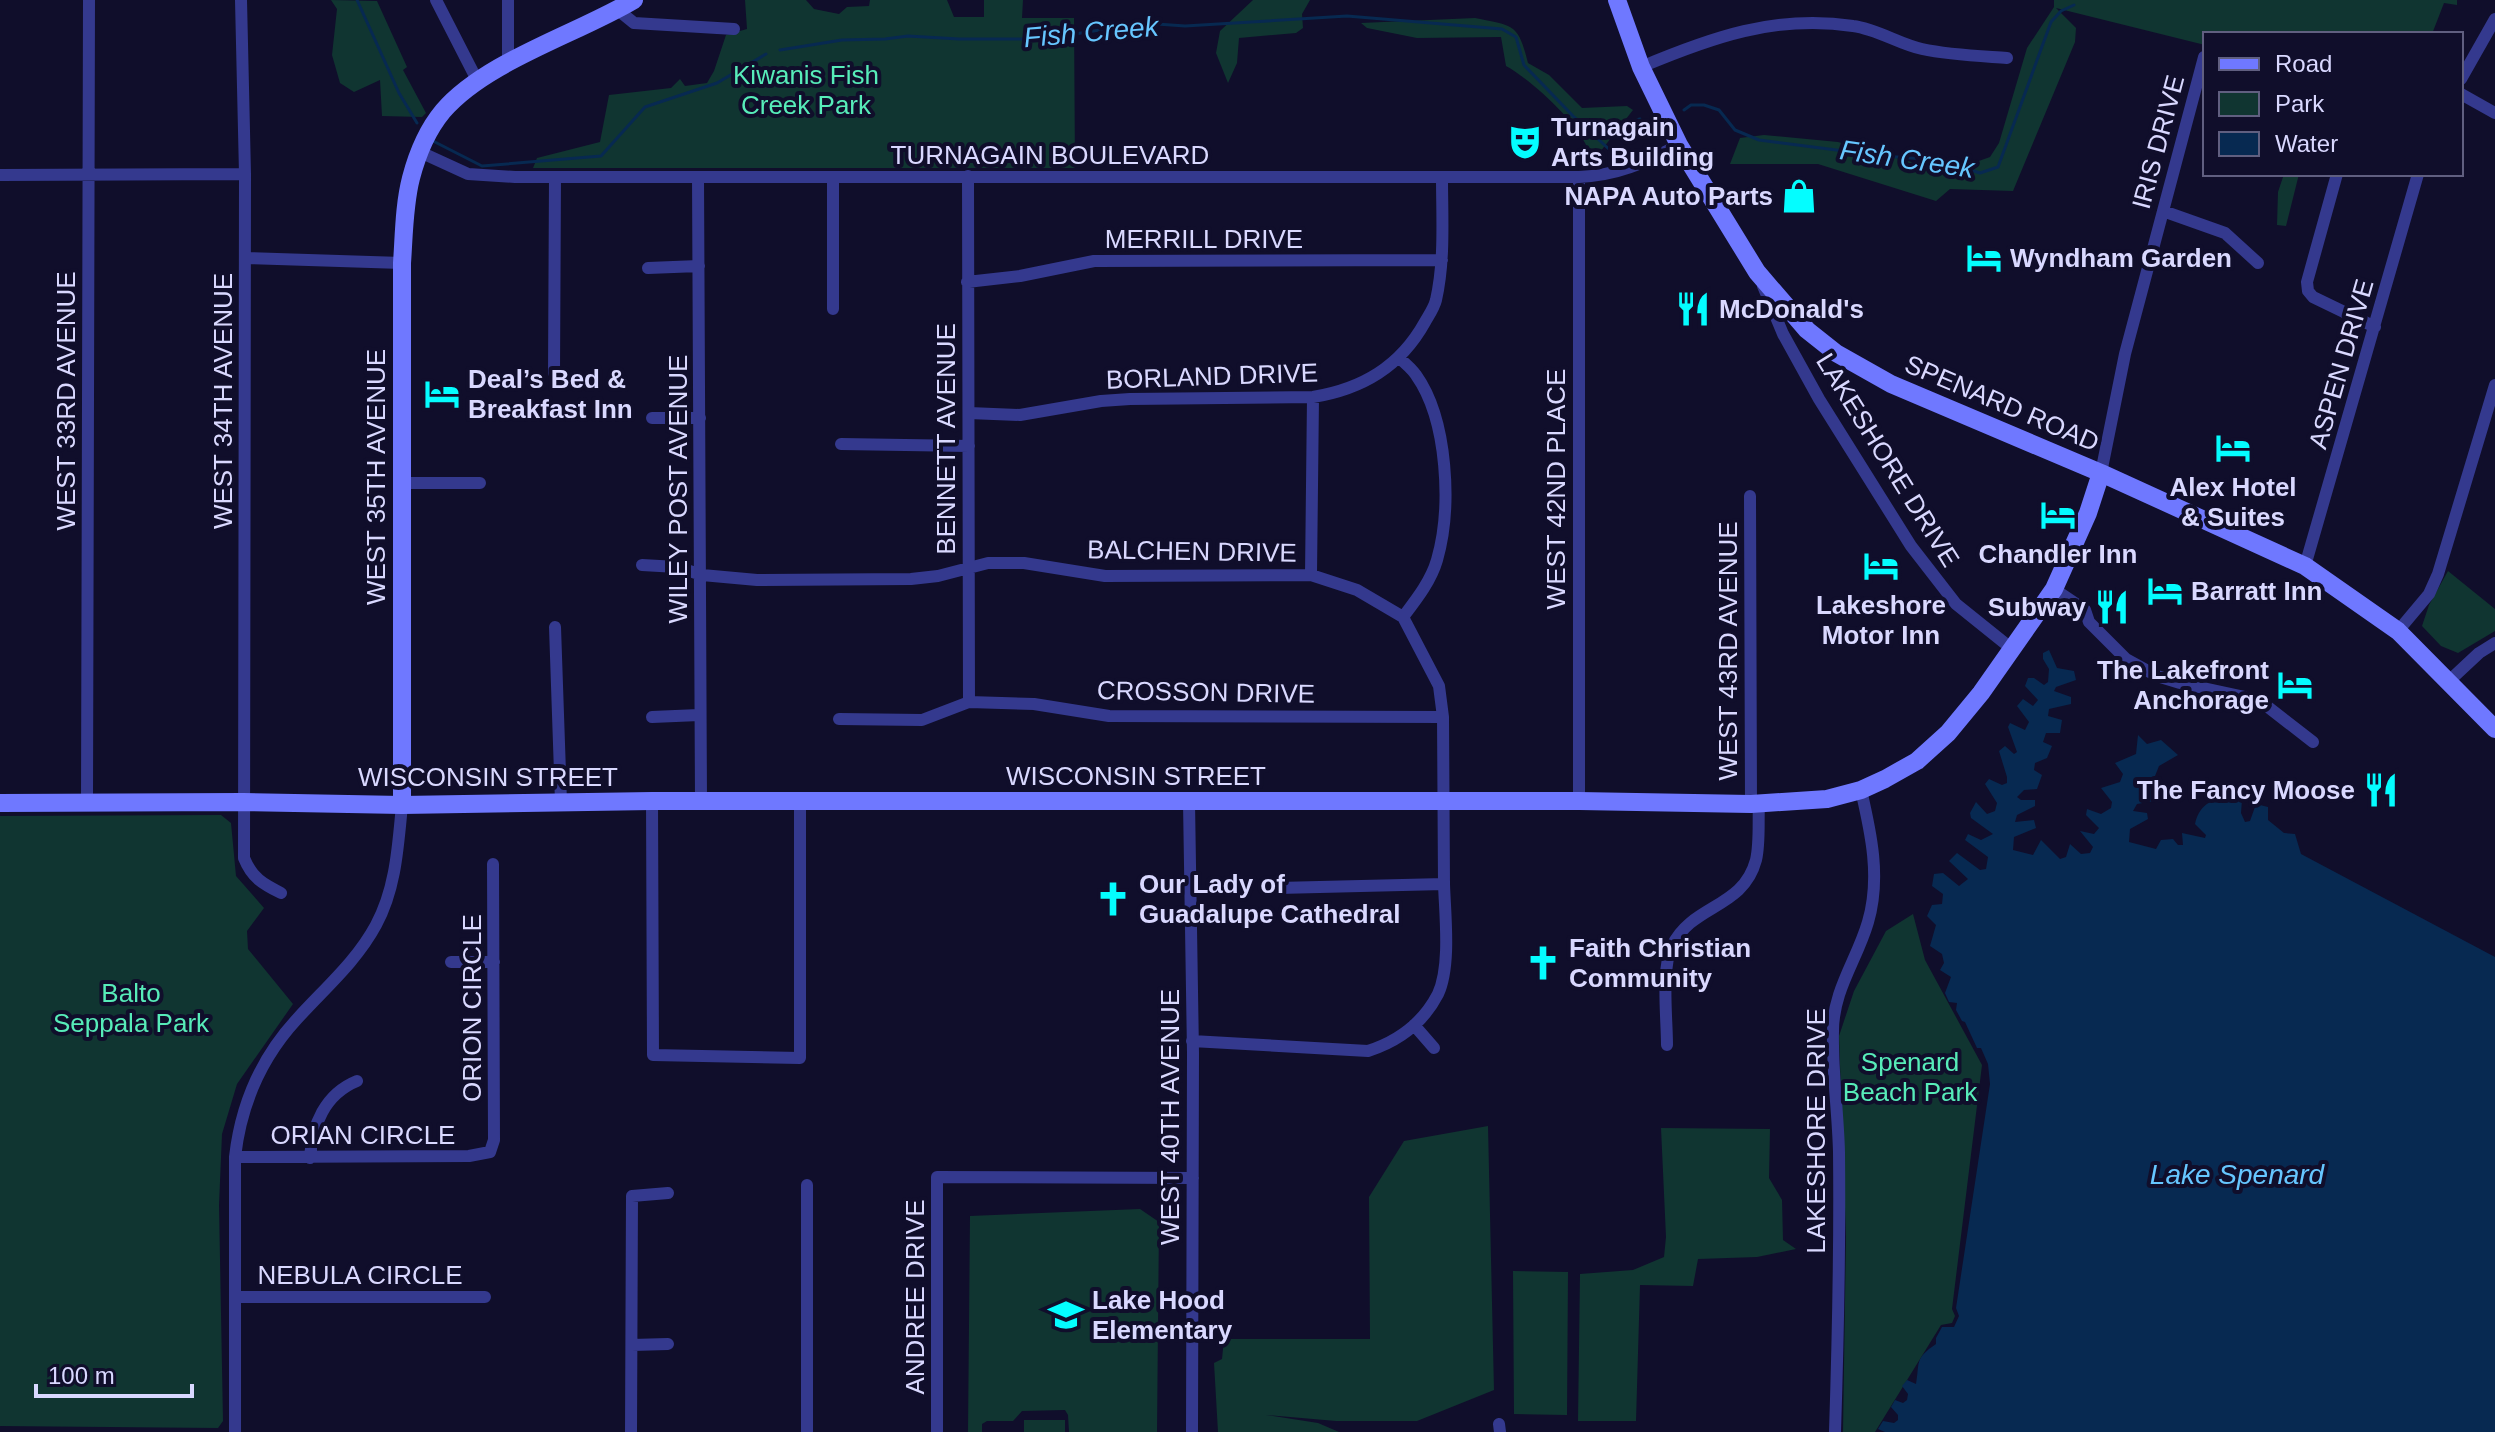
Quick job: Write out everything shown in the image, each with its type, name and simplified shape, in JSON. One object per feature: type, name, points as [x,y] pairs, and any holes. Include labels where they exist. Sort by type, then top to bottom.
[{"type":"street","name":"WEST 33RD AVENUE","points":[[87,802],[89,0]]},
{"type":"street","name":"WEST 34TH AVENUE","points":[[241,0],[245,174],[244,858],[258,881],[281,893]]},
{"type":"street","points":[[436,0],[478,82]]},
{"type":"street","points":[[508,0],[508,64]]},
{"type":"street","name":"SPENARD ROAD","points":[[1617,0],[1641,67],[1679,145],[1757,272],[1797,320],[1836,353],[1867,372],[2101,473],[2305,566],[2398,631],[2495,729]]},
{"type":"street","points":[[626,5],[634,23],[734,29]]},
{"type":"street","name":"WEST 35TH AVENUE","points":[[402,805],[402,263],[411,178],[420,152],[443,111],[478,82],[626,5]]},
{"type":"street","points":[[2463,75],[2495,19]]},
{"type":"street","points":[[1641,67],[1701,42],[1749,28],[1807,23],[1855,26],[1922,49],[2007,58]]},
{"type":"street","name":"IRIS DRIVE","points":[[2101,473],[2125,354],[2203,61]]},
{"type":"street","points":[[2463,95],[2495,113]]},
{"type":"street","name":"TURNAGAIN BOULEVARD","points":[[420,152],[468,174],[555,177],[1579,177],[1607,176],[1633,168],[1679,145]]},
{"type":"street","points":[[0,175],[245,174]]},
{"type":"street","name":"BENNETT AVENUE","points":[[968,176],[969,702]]},
{"type":"street","points":[[2336,176],[2307,282],[2308,291],[2313,297],[2375,327]]},
{"type":"street","name":"ASPEN DRIVE","points":[[2305,566],[2417,176]]},
{"type":"street","points":[[554,373],[555,177]]},
{"type":"street","name":"WILEY POST AVENUE","points":[[698,177],[701,801]]},
{"type":"street","name":"BORLAND DRIVE","points":[[969,413],[1020,415],[1130,399],[1313,397],[1342,392],[1374,377],[1399,358],[1417,337],[1436,304],[1442,260],[1442,177]]},
{"type":"street","name":"WEST 42ND PLACE","points":[[1579,177],[1579,801]]},
{"type":"street","points":[[833,178],[833,309]]},
{"type":"street","points":[[2163,211],[2225,233],[2258,263]]},
{"type":"street","points":[[245,258],[402,263]]},
{"type":"street","name":"MERRILL DRIVE","points":[[967,282],[1020,276],[1094,261],[1442,260]]},
{"type":"street","points":[[648,268],[699,266]]},
{"type":"street","name":"LAKESHORE DRIVE","points":[[1757,272],[1783,334],[1819,399],[1895,520],[1956,604],[2012,649]]},
{"type":"street","points":[[1783,334],[1783,321],[1797,320]]},
{"type":"street","points":[[1192,1041],[1368,1051],[1388,1044],[1426,1015],[1439,991],[1445,939],[1443,717],[1439,686],[1403,617],[1421,594],[1437,561],[1444,522],[1445,478],[1440,434],[1431,402],[1416,374],[1399,358]]},
{"type":"street","points":[[2398,631],[2429,594],[2438,574],[2495,385]]},
{"type":"street","points":[[1311,575],[1313,397]]},
{"type":"street","points":[[652,418],[700,418]]},
{"type":"street","points":[[841,444],[969,446]]},
{"type":"street","name":"WISCONSIN STREET","points":[[0,803],[402,805],[652,801],[1579,801],[1755,804],[1827,799],[1861,790],[1917,761],[1948,733],[2054,589],[2088,513],[2101,473]]},
{"type":"street","points":[[401,483],[480,483]]},
{"type":"street","name":"WEST 43RD AVENUE","points":[[1667,1045],[1667,969],[1671,948],[1680,932],[1695,917],[1724,903],[1740,890],[1751,875],[1757,857],[1750,496]]},
{"type":"street","name":"BALCHEN DRIVE","points":[[642,565],[677,567],[702,575],[757,580],[911,579],[938,576],[988,563],[1024,563],[1105,576],[1311,575],[1357,590],[1403,617]]},
{"type":"street","points":[[2054,589],[2085,610],[2089,622],[2126,659],[2157,676],[2259,700],[2313,742]]},
{"type":"street","points":[[555,627],[561,802]]},
{"type":"street","points":[[2449,681],[2479,653],[2495,643]]},
{"type":"street","points":[[839,719],[922,720],[969,702]]},
{"type":"street","name":"CROSSON DRIVE","points":[[969,702],[1034,704],[1109,716],[1443,717]]},
{"type":"street","points":[[652,717],[699,715]]},
{"type":"street","name":"LAKESHORE DRIVE","points":[[1835,1432],[1839,1150],[1833,1030],[1835,1005],[1868,923],[1872,901],[1875,870],[1872,835],[1861,790]]},
{"type":"street","points":[[652,801],[653,1055],[800,1058],[800,802]]},
{"type":"street","name":"WEST 40TH AVENUE","points":[[1189,802],[1192,1432]]},
{"type":"street","points":[[235,1432],[235,1157],[249,1096],[261,1067],[296,1020],[350,965],[379,921],[396,863],[402,805]]},
{"type":"street","name":"ORION CIRCLE","points":[[490,1152],[494,1140],[493,864]]},
{"type":"street","points":[[1278,888],[1444,884]]},
{"type":"street","points":[[451,962],[494,962]]},
{"type":"street","points":[[1414,1025],[1434,1048]]},
{"type":"street","points":[[310,1158],[314,1133],[326,1104],[337,1091],[357,1081]]},
{"type":"street","name":"ORIAN CIRCLE","points":[[235,1157],[469,1156],[490,1152]]},
{"type":"street","name":"ANDREE DRIVE","points":[[937,1432],[937,1177],[1193,1178]]},
{"type":"street","points":[[807,1185],[807,1432]]},
{"type":"street","points":[[631,1432],[632,1196],[668,1193]]},
{"type":"street","name":"NEBULA CIRCLE","points":[[235,1297],[485,1297]]},
{"type":"street","points":[[632,1345],[668,1344]]},
{"type":"green space","points":[[331,0],[377,1],[407,67],[403,70],[426,113],[422,117],[382,116],[380,80],[354,92],[340,83],[332,55],[337,9]]},
{"type":"green space","name":"Kiwanis Fish Creek Park","points":[[745,0],[806,0],[814,9],[839,14],[847,7],[869,6],[870,0],[947,0],[954,17],[984,17],[984,0],[1023,0],[1022,18],[1074,18],[1075,168],[533,168],[537,158],[600,142],[609,95],[671,88],[680,79],[685,86],[707,83],[726,35],[747,29]]},
{"type":"green space","points":[[1253,0],[1310,0],[1302,14],[1303,28],[1296,33],[1239,38],[1237,63],[1228,83],[1216,53],[1220,31]]},
{"type":"green space","points":[[2054,0],[2457,0],[2457,5],[2444,3],[2433,32],[2203,32],[2203,45],[2056,8],[2076,28],[2075,42],[2013,191],[1950,189],[1936,201],[1818,164],[1730,164],[1740,138],[1764,135],[1838,142],[1948,172],[1990,157],[1999,143],[2027,48],[2054,7]]},
{"type":"green space","points":[[1475,18],[1512,28],[1521,40],[1528,63],[1549,75],[1582,108],[1627,106],[1633,110],[1600,152],[1587,147],[1574,126],[1552,102],[1506,66],[1501,37],[1417,38],[1367,28],[1361,23]]},
{"type":"green space","points":[[2283,176],[2298,176],[2286,226],[2277,225],[2278,192]]},
{"type":"green space","points":[[2448,571],[2495,609],[2495,631],[2458,653],[2441,646],[2422,626],[2429,605]]},
{"type":"green space","name":"Balto Seppala Park","points":[[221,815],[231,823],[236,876],[264,908],[247,931],[248,949],[293,1004],[237,1084],[222,1134],[219,1205],[223,1421],[218,1428],[0,1426],[0,816]]},
{"type":"green space","name":"Spenard Beach Park","points":[[1913,914],[1925,960],[1982,1065],[1952,1309],[1955,1316],[1952,1323],[1941,1325],[1875,1432],[1843,1432],[1846,1236],[1839,1036],[1854,991],[1886,931]]},
{"type":"green space","points":[[1488,1126],[1494,1390],[1417,1421],[1336,1421],[1266,1415],[1318,1423],[1339,1432],[1218,1432],[1214,1363],[1222,1359],[1224,1339],[1370,1339],[1369,1197],[1404,1141]]},
{"type":"green space","points":[[1661,1128],[1770,1129],[1769,1178],[1782,1200],[1783,1240],[1796,1249],[1757,1257],[1698,1259],[1693,1286],[1640,1285],[1636,1421],[1578,1421],[1580,1274],[1633,1270],[1664,1257],[1666,1237]]},
{"type":"green space","name":"Lake Hood Elementary","points":[[1140,1209],[1159,1222],[1157,1432],[1069,1432],[1065,1410],[1022,1411],[1013,1421],[987,1421],[982,1424],[982,1432],[968,1432],[970,1216]]},
{"type":"green space","points":[[1513,1271],[1568,1272],[1567,1415],[1514,1414]]},
{"type":"green space","points":[[1024,1420],[1065,1420],[1065,1432],[1024,1432]]},
{"type":"water","name":"Lake Spenard","points":[[2049,650],[2057,668],[2074,671],[2076,680],[2056,687],[2054,691],[2071,697],[2071,704],[2049,709],[2048,716],[2062,720],[2060,733],[2046,733],[2043,742],[2052,746],[2047,758],[2035,763],[2034,770],[2042,775],[2037,789],[2024,790],[2017,797],[2035,800],[2035,806],[2017,815],[2015,822],[2034,820],[2036,828],[2014,837],[2013,850],[2033,855],[2041,840],[2060,859],[2066,857],[2070,844],[2081,854],[2090,853],[2093,847],[2080,831],[2094,834],[2099,828],[2086,815],[2087,809],[2101,814],[2111,808],[2112,802],[2101,788],[2120,782],[2123,774],[2115,763],[2136,754],[2138,735],[2147,744],[2161,740],[2178,755],[2159,766],[2151,786],[2156,794],[2154,801],[2137,804],[2133,811],[2147,813],[2148,819],[2130,829],[2129,842],[2156,849],[2161,840],[2173,839],[2178,845],[2183,845],[2182,833],[2205,838],[2206,835],[2195,824],[2200,811],[2214,800],[2235,795],[2242,800],[2241,813],[2245,822],[2250,821],[2256,804],[2268,807],[2268,820],[2284,833],[2295,834],[2301,854],[2495,957],[2495,1432],[1885,1432],[1878,1429],[1883,1421],[1894,1423],[1898,1420],[1891,1407],[1895,1400],[1903,1403],[1907,1400],[1908,1394],[1902,1386],[1907,1380],[1916,1384],[1921,1357],[1936,1344],[1942,1327],[1954,1327],[1959,1316],[1956,1308],[1990,1084],[1988,1064],[1981,1048],[1977,1048],[1956,1010],[1957,1003],[1949,1002],[1945,993],[1951,977],[1940,970],[1944,963],[1942,954],[1930,946],[1936,925],[1927,916],[1932,905],[1942,904],[1943,894],[1932,886],[1934,874],[1943,873],[1959,886],[1968,879],[1949,861],[1957,853],[1980,870],[1986,869],[1988,857],[1965,840],[1968,834],[1981,840],[1993,834],[1971,818],[1970,813],[1976,802],[1987,814],[1995,811],[1997,803],[1985,784],[1989,779],[2002,785],[2007,783],[1999,751],[2005,746],[2014,754],[2017,752],[2008,727],[2010,723],[2025,730],[2029,722],[2017,706],[2023,699],[2033,706],[2038,700],[2025,686],[2028,678],[2034,678],[2044,685],[2048,682],[2049,669],[2043,653]]},
{"type":"waterway","name":"Fish Creek","points":[[357,0],[399,93],[417,123]]},
{"type":"waterway","name":"Fish Creek","points":[[1684,110],[1691,105],[1719,110],[1735,130],[1759,140],[1939,160],[1980,173],[1998,167],[2051,22],[2061,11],[2074,5]]},
{"type":"waterway","name":"Fish Creek","points":[[780,50],[842,40],[908,36],[1044,39],[1143,23],[1185,26],[1347,16],[1502,29],[1516,37],[1524,65],[1623,162]]},
{"type":"waterway","name":"Fish Creek","points":[[431,140],[482,166],[601,156],[645,107],[717,83],[766,54]]},
{"type":"waterway","name":"Fish Creek","points":[[1590,130],[1640,119]]},
{"type":"place","name":"Turnagain Arts Building","points":[[1525,142]]},
{"type":"place","name":"NAPA Auto Parts","points":[[1799,196]]},
{"type":"place","name":"Wyndham Garden","points":[[1984,258]]},
{"type":"place","name":"McDonald's","points":[[1693,309]]},
{"type":"place","name":"Deal’s Bed & Breakfast Inn","points":[[442,394]]},
{"type":"place","name":"Alex Hotel & Suites","points":[[2233,448]]},
{"type":"place","name":"Chandler Inn","points":[[2058,515]]},
{"type":"place","name":"Lakeshore Motor Inn","points":[[1881,566]]},
{"type":"place","name":"Barratt Inn","points":[[2165,591]]},
{"type":"place","name":"Subway","points":[[2112,607]]},
{"type":"place","name":"The Lakefront Anchorage","points":[[2295,685]]},
{"type":"place","name":"The Fancy Moose","points":[[2381,790]]},
{"type":"place","name":"Our Lady of Guadalupe Cathedral","points":[[1113,899]]},
{"type":"place","name":"Faith Christian Community","points":[[1543,963]]},
{"type":"place","name":"Lake Hood Elementary","points":[[1066,1315]]}]
